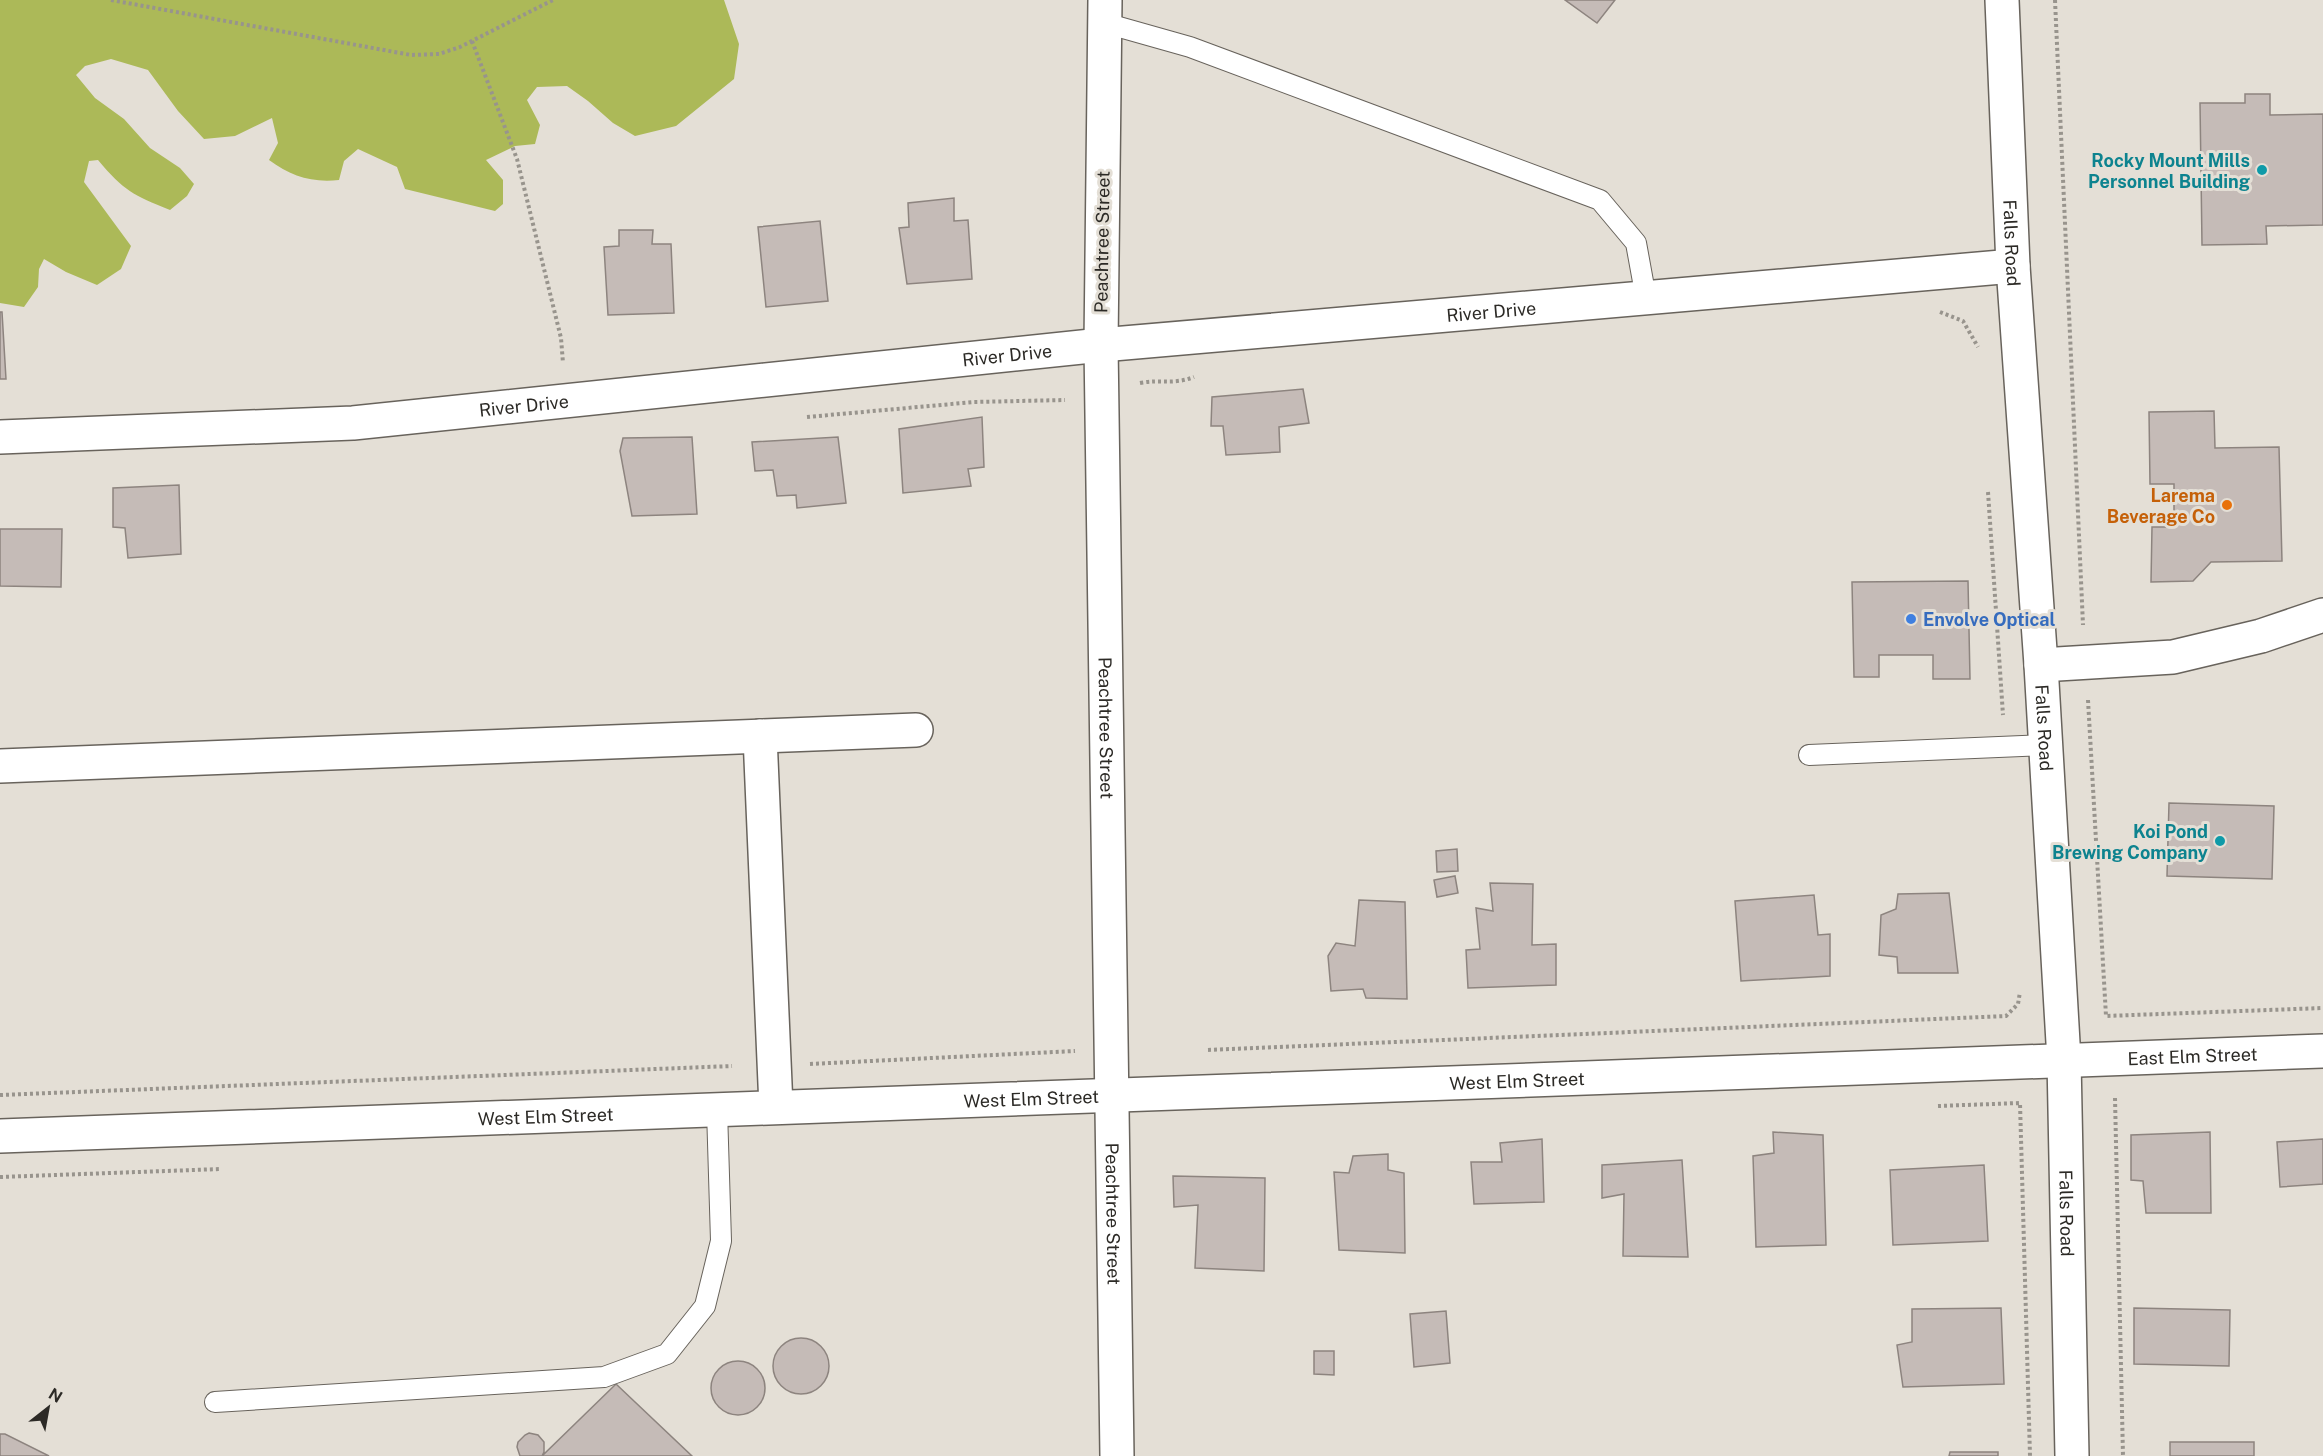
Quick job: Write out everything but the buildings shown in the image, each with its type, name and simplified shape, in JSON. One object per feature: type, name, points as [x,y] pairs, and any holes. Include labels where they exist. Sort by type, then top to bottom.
[{"type":"street","name":"Falls Road","points":[[2002,0],[2013,266],[2041,665],[2064,1060],[2072,1456]]},
{"type":"street","name":"Peachtree Street","points":[[1105,11],[1101,390],[1117,1456]]},
{"type":"street","name":"River Drive","points":[[0,437],[353,423],[1101,345],[2013,266]]},
{"type":"street","points":[[2041,665],[2173,657],[2261,636],[2323,615]]},
{"type":"street","points":[[0,766],[916,730]]},
{"type":"street","points":[[760,736],[776,1107]]},
{"type":"street","name":"East Elm Street","points":[[2064,1060],[2323,1051]]},
{"type":"street","name":"West Elm Street","points":[[0,1136],[2064,1060]]},
{"type":"lane","points":[[1105,11],[1190,47],[1600,200],[1636,243],[1646,298]]},
{"type":"lane","points":[[1809,755],[2046,746]]},
{"type":"lane","points":[[215,1402],[604,1377],[667,1354],[705,1306],[721,1241],[717,1110]]},
{"type":"path","points":[[111,0],[411,55],[439,54],[472,41],[553,0]]},
{"type":"path","points":[[2055,0],[2084,634]]},
{"type":"path","points":[[472,41],[517,159],[561,338],[564,374]]},
{"type":"path","points":[[1930,313],[1942,312],[1963,321],[1978,345],[1979,357]]},
{"type":"path","points":[[1060,401],[1101,390],[1151,381],[1179,383],[1197,376]]},
{"type":"path","points":[[1988,487],[2005,747]]},
{"type":"path","points":[[2088,699],[2106,1016],[2323,1008]]},
{"type":"path","points":[[1208,1050],[2006,1016],[2018,1004],[2021,987]]},
{"type":"path","points":[[801,1065],[1079,1051]]},
{"type":"path","points":[[0,1095],[732,1066]]},
{"type":"path","points":[[2123,1456],[2114,1098],[2126,1097]]},
{"type":"path","points":[[1937,1106],[2020,1103],[2030,1456]]},
{"type":"green space","points":[[0,0],[724,0],[739,44],[734,79],[676,126],[635,136],[613,123],[567,86],[537,87],[527,100],[540,125],[535,144],[515,146],[486,160],[503,180],[503,204],[495,211],[405,189],[397,167],[358,149],[344,161],[339,180],[329,181],[302,177],[269,160],[278,143],[272,118],[235,136],[204,139],[178,111],[148,70],[111,59],[85,66],[76,75],[95,98],[124,119],[150,148],[180,168],[194,184],[187,196],[170,210],[130,191],[115,179],[98,160],[89,161],[84,182],[131,246],[121,269],[97,285],[66,272],[44,259],[39,269],[38,287],[24,307],[0,303]]},
{"type":"place","name":"Rocky Mount Mills Personnel Building","points":[[2262,170]]},
{"type":"place","name":"Larema Beverage Co","points":[[2227,505]]},
{"type":"place","name":"Envolve Optical","points":[[1911,619]]},
{"type":"place","name":"Koi Pond Brewing Company","points":[[2220,841]]}]
